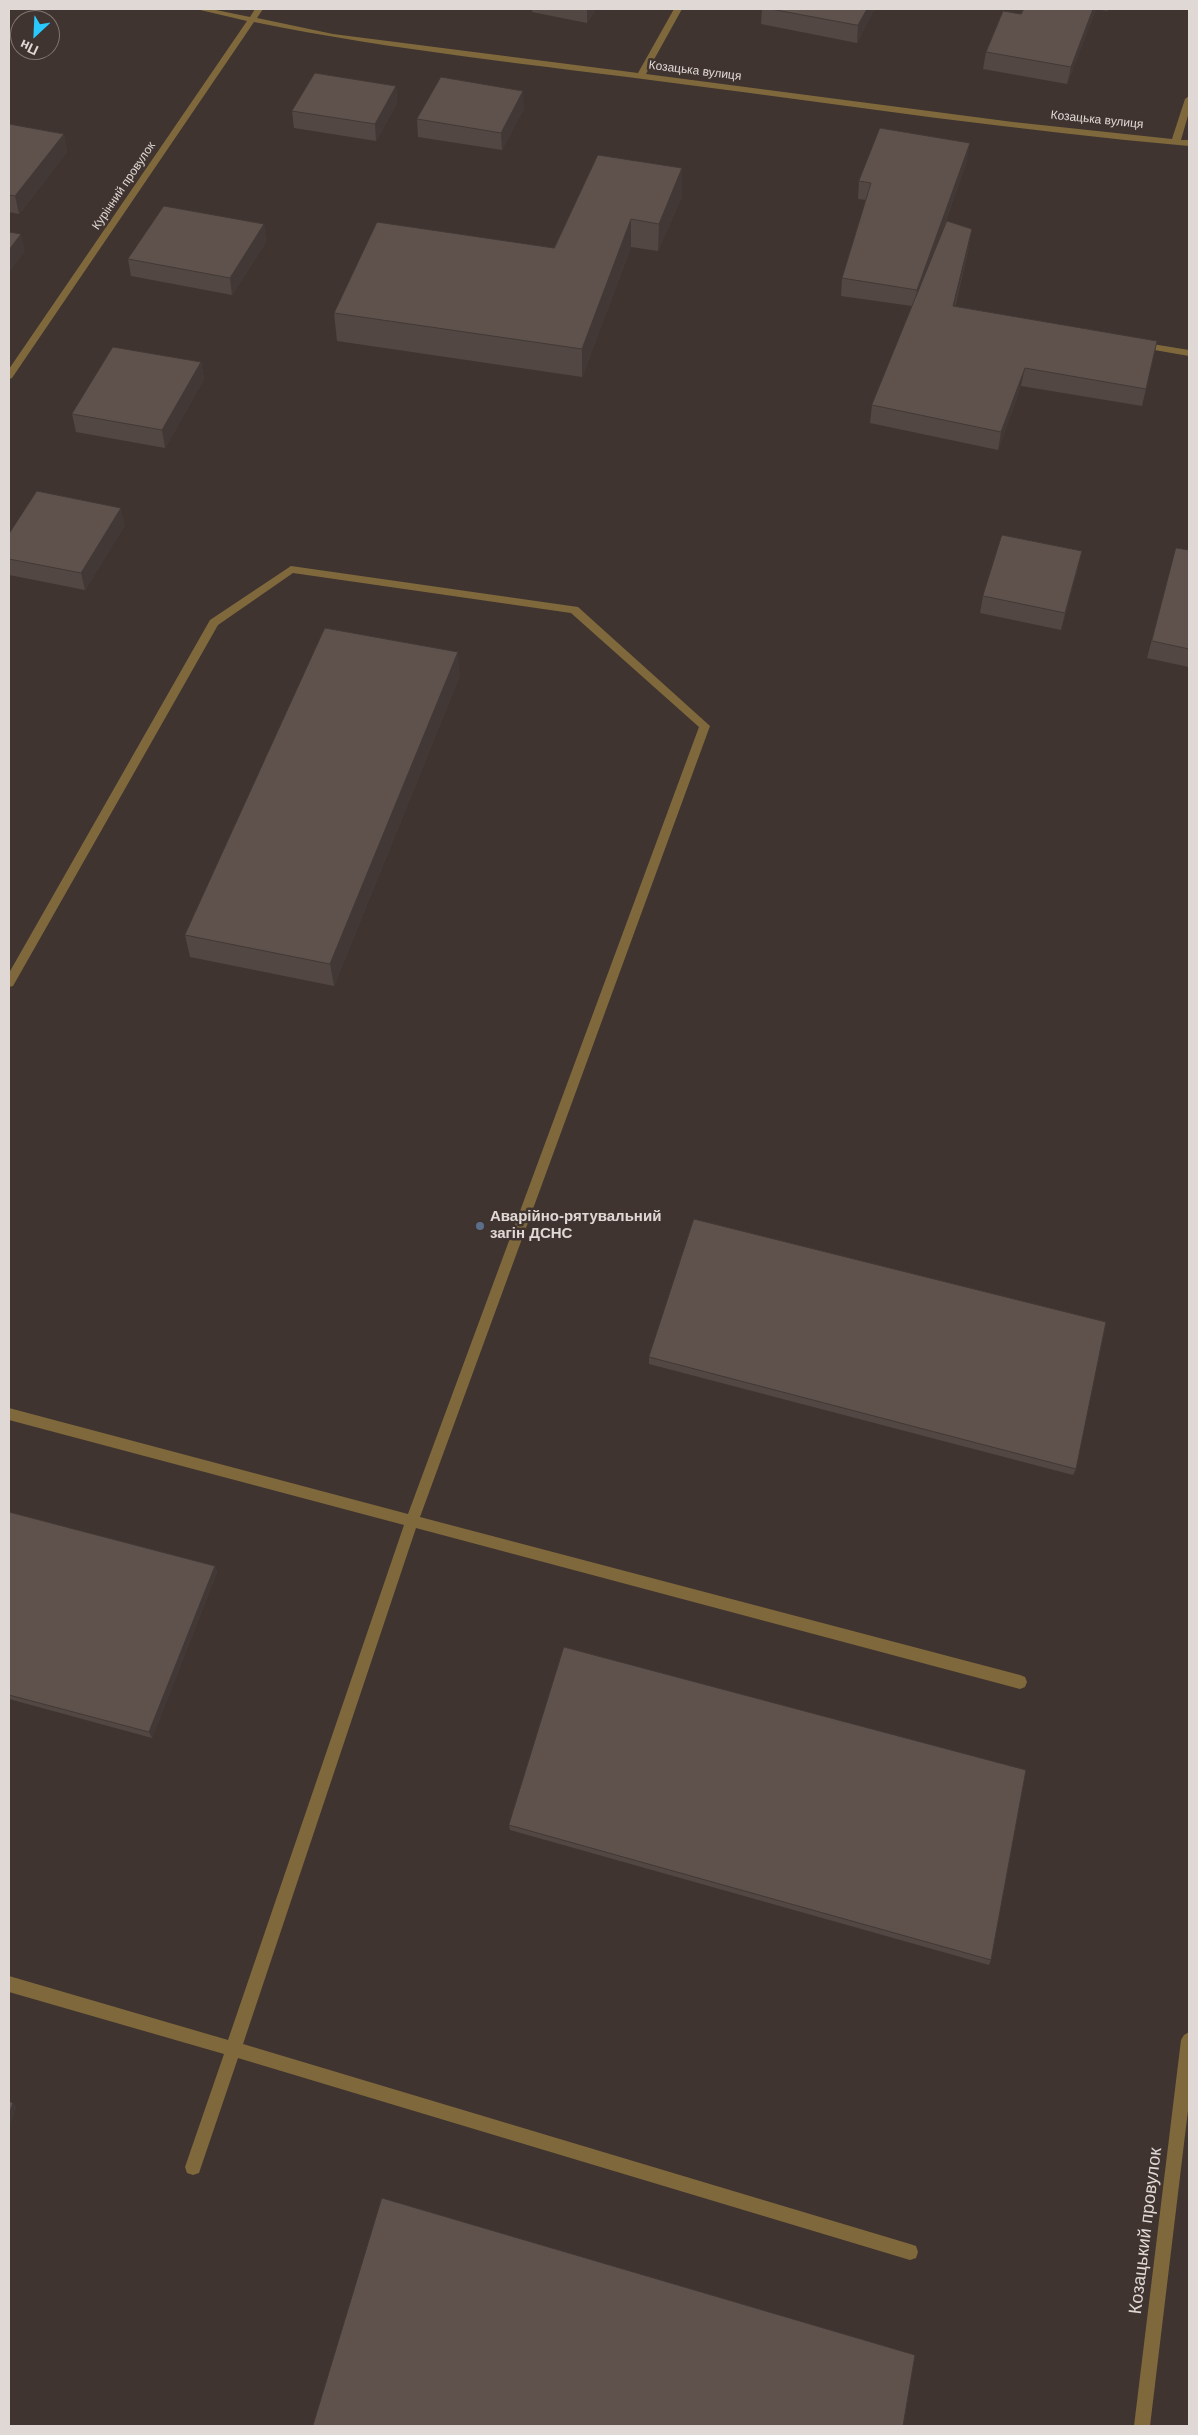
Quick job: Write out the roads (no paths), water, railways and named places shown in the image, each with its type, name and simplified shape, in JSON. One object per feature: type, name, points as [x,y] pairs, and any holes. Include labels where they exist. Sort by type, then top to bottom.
[{"type":"street","name":"Козацька вулиця","points":[[200,9],[333,36],[1013,125],[1189,142]]},
{"type":"street","name":"Курінний провулок","points":[[9,376],[259,9]]},
{"type":"street","points":[[640,77],[678,9]]},
{"type":"street","points":[[1176,141],[1189,99]]},
{"type":"street","points":[[1132,344],[1189,353]]},
{"type":"street","points":[[9,983],[214,623],[291,569],[574,610],[705,726],[412,1521],[193,2167]]},
{"type":"street","points":[[9,1414],[1020,1682]]},
{"type":"street","points":[[9,1984],[234,2049],[910,2252]]},
{"type":"street","name":"Козацький провулок","points":[[1142,2426],[1189,2040]]},
{"type":"place","name":"Аварійно-рятувальний загін ДСНС","points":[[480,1226]]}]
